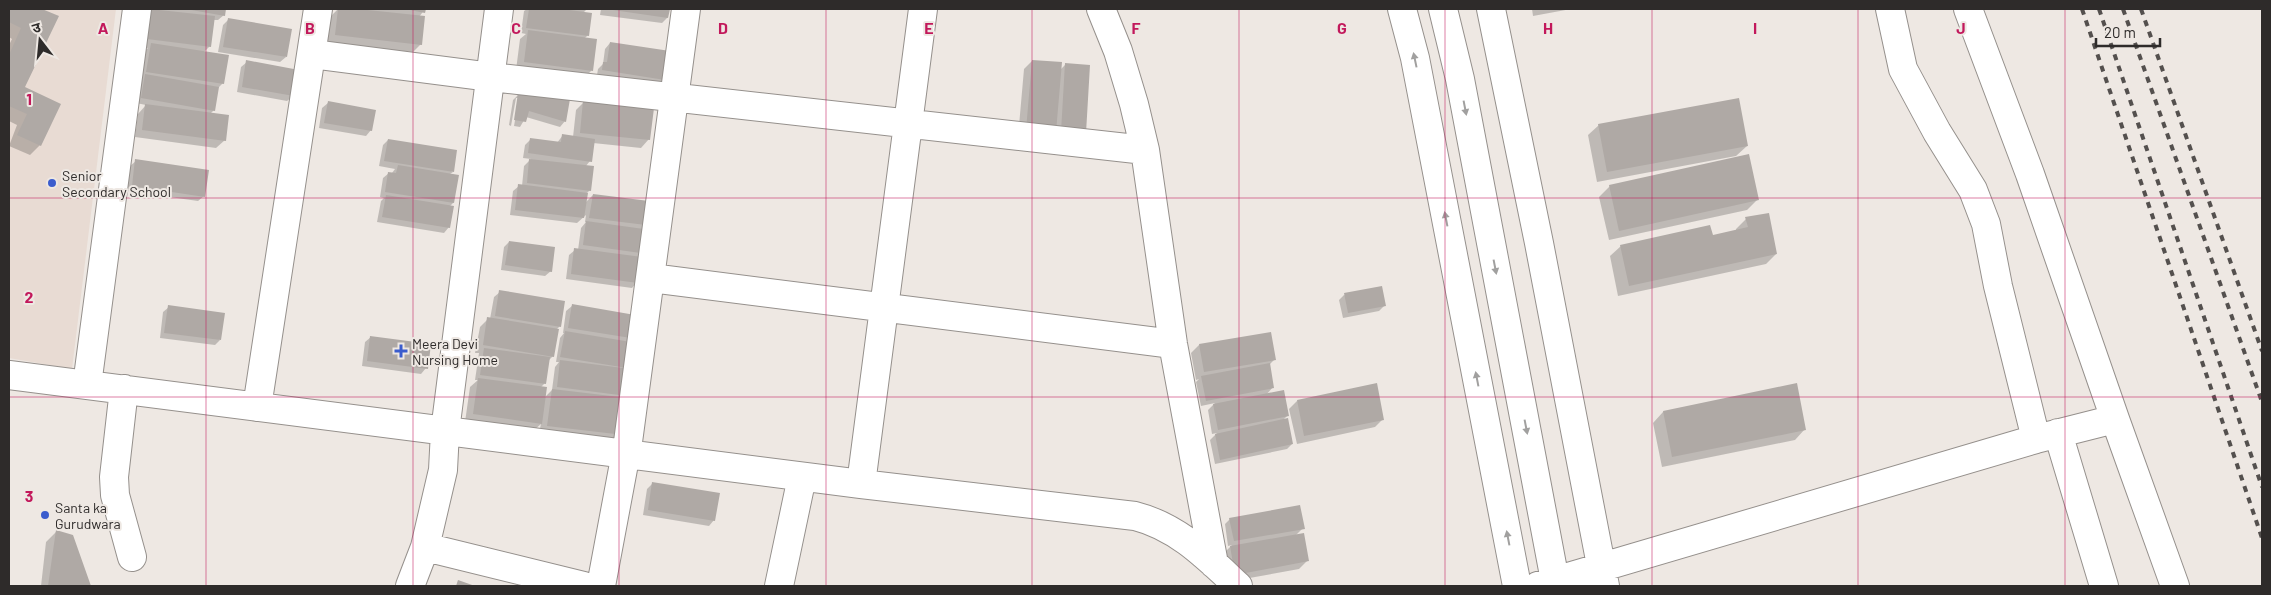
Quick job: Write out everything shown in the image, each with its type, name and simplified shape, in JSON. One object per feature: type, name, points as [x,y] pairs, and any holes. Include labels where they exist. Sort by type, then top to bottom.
[{"type":"street","points":[[87,385],[137,9]]},
{"type":"street","points":[[258,407],[318,9]]},
{"type":"street","points":[[410,586],[425,547],[443,470],[445,431],[500,9]]},
{"type":"street","points":[[601,586],[626,454],[686,9]]},
{"type":"street","points":[[861,484],[923,9]]},
{"type":"street","points":[[1101,9],[1120,60],[1144,150],[1173,344],[1214,564]]},
{"type":"street","points":[[1402,9],[1415,58],[1517,586]]},
{"type":"street","points":[[1443,9],[1460,79],[1550,585],[1603,577],[2047,436],[2114,419]]},
{"type":"street","points":[[1491,9],[1539,243],[1603,577]]},
{"type":"street","points":[[1890,9],[1903,69],[1937,132],[1973,190],[1986,224],[1998,286],[2047,436],[2104,586]]},
{"type":"street","points":[[1968,9],[2030,174],[2114,419],[2175,586]]},
{"type":"street","points":[[312,54],[490,77],[1144,150]]},
{"type":"street","points":[[651,278],[1173,344]]},
{"type":"street","points":[[9,375],[861,484],[1135,516],[1156,522],[1178,534],[1238,586]]},
{"type":"street","points":[[124,389],[114,477],[115,495],[132,557]]},
{"type":"street","points":[[779,586],[802,476]]},
{"type":"street","points":[[425,547],[584,586]]},
{"type":"shaded area","name":"Senior Secondary School","points":[[9,9],[116,9],[72,369],[9,358]]},
{"type":"building","points":[[9,9],[42,9],[59,16],[25,87],[61,104],[41,146],[17,135],[27,114],[9,106],[9,55],[21,28],[9,22]]},
{"type":"building","points":[[150,9],[215,16],[211,47],[147,39]]},
{"type":"building","points":[[186,9],[226,9],[225,16]]},
{"type":"building","points":[[338,9],[358,9],[425,16],[422,45],[335,35]]},
{"type":"building","points":[[405,9],[426,9],[425,13]]},
{"type":"building","points":[[529,9],[562,9],[592,13],[589,36],[526,28]]},
{"type":"building","points":[[606,9],[670,9],[668,18]]},
{"type":"building","points":[[228,18],[292,29],[287,57],[223,47]]},
{"type":"building","points":[[528,30],[597,39],[593,71],[524,62]]},
{"type":"building","points":[[610,42],[670,51],[665,80],[602,70],[603,62],[607,62]]},
{"type":"building","points":[[151,43],[229,55],[224,84],[146,72]]},
{"type":"building","points":[[246,60],[299,70],[294,96],[242,87]]},
{"type":"building","points":[[1032,60],[1062,62],[1056,132],[1026,130]]},
{"type":"building","points":[[1065,63],[1090,65],[1086,133],[1061,132]]},
{"type":"building","points":[[145,74],[219,87],[215,111],[141,98]]},
{"type":"building","points":[[518,93],[570,99],[566,122],[529,111],[526,122],[514,120]]},
{"type":"building","points":[[1739,98],[1748,146],[1607,172],[1598,124]]},
{"type":"building","points":[[328,101],[376,110],[372,131],[324,123]]},
{"type":"building","points":[[583,101],[654,108],[650,140],[580,133]]},
{"type":"building","points":[[145,104],[229,115],[226,141],[142,130]]},
{"type":"building","points":[[562,134],[595,139],[592,162],[528,153],[530,138],[561,142]]},
{"type":"building","points":[[388,139],[457,150],[454,172],[384,161]]},
{"type":"building","points":[[1749,154],[1759,200],[1619,231],[1609,185]]},
{"type":"building","points":[[135,159],[209,170],[205,197],[132,186]]},
{"type":"building","points":[[529,159],[594,166],[591,191],[527,183]]},
{"type":"building","points":[[398,165],[459,175],[454,203],[385,192],[388,172],[396,173]]},
{"type":"building","points":[[518,184],[588,193],[584,218],[515,210]]},
{"type":"building","points":[[593,194],[657,202],[654,226],[589,218]]},
{"type":"building","points":[[386,195],[454,206],[450,228],[382,217]]},
{"type":"building","points":[[1769,213],[1777,254],[1629,286],[1620,245],[1710,225],[1713,235],[1748,227],[1745,217]]},
{"type":"building","points":[[586,221],[651,230],[648,254],[583,245]]},
{"type":"building","points":[[509,241],[555,247],[552,272],[505,265]]},
{"type":"building","points":[[574,248],[642,257],[638,283],[571,274]]},
{"type":"building","points":[[1382,286],[1386,306],[1348,313],[1344,293]]},
{"type":"building","points":[[499,290],[565,301],[561,327],[495,316]]},
{"type":"building","points":[[572,304],[635,315],[631,338],[568,328]]},
{"type":"building","points":[[168,305],[225,313],[221,340],[164,333]]},
{"type":"building","points":[[487,317],[559,329],[554,357],[483,345]]},
{"type":"building","points":[[565,331],[631,342],[627,368],[560,357]]},
{"type":"building","points":[[1271,332],[1276,360],[1204,372],[1199,344]]},
{"type":"building","points":[[370,336],[431,344],[428,369],[367,361]]},
{"type":"building","points":[[484,348],[550,357],[546,384],[480,375]]},
{"type":"building","points":[[560,360],[631,369],[627,396],[557,387]]},
{"type":"building","points":[[1270,363],[1274,388],[1206,401],[1201,376]]},
{"type":"building","points":[[478,378],[547,387],[542,424],[473,414]]},
{"type":"building","points":[[1377,383],[1384,420],[1304,436],[1297,400]]},
{"type":"building","points":[[1797,383],[1806,430],[1672,457],[1663,411]]},
{"type":"building","points":[[552,389],[628,398],[624,435],[547,426]]},
{"type":"building","points":[[1284,390],[1289,416],[1218,430],[1213,404]]},
{"type":"building","points":[[1288,418],[1293,444],[1220,460],[1215,434]]},
{"type":"building","points":[[652,482],[720,493],[715,521],[648,510]]},
{"type":"building","points":[[1300,505],[1305,529],[1234,541],[1229,518]]},
{"type":"building","points":[[56,530],[73,535],[91,586],[48,586]]},
{"type":"building","points":[[1304,533],[1309,561],[1235,575],[1230,546]]},
{"type":"building","points":[[458,580],[475,586],[456,586]]},
{"type":"railway","points":[[2082,9],[2262,538]]},
{"type":"railway","points":[[2099,9],[2262,487]]},
{"type":"railway","points":[[2123,9],[2262,402]]},
{"type":"railway","points":[[2141,9],[2262,351]]},
{"type":"place","name":"Senior Secondary School","points":[[52,183]]},
{"type":"place","name":"Meera Devi Nursing Home","points":[[401,351]]},
{"type":"place","name":"Santa ka Gurudwara","points":[[45,515]]}]
